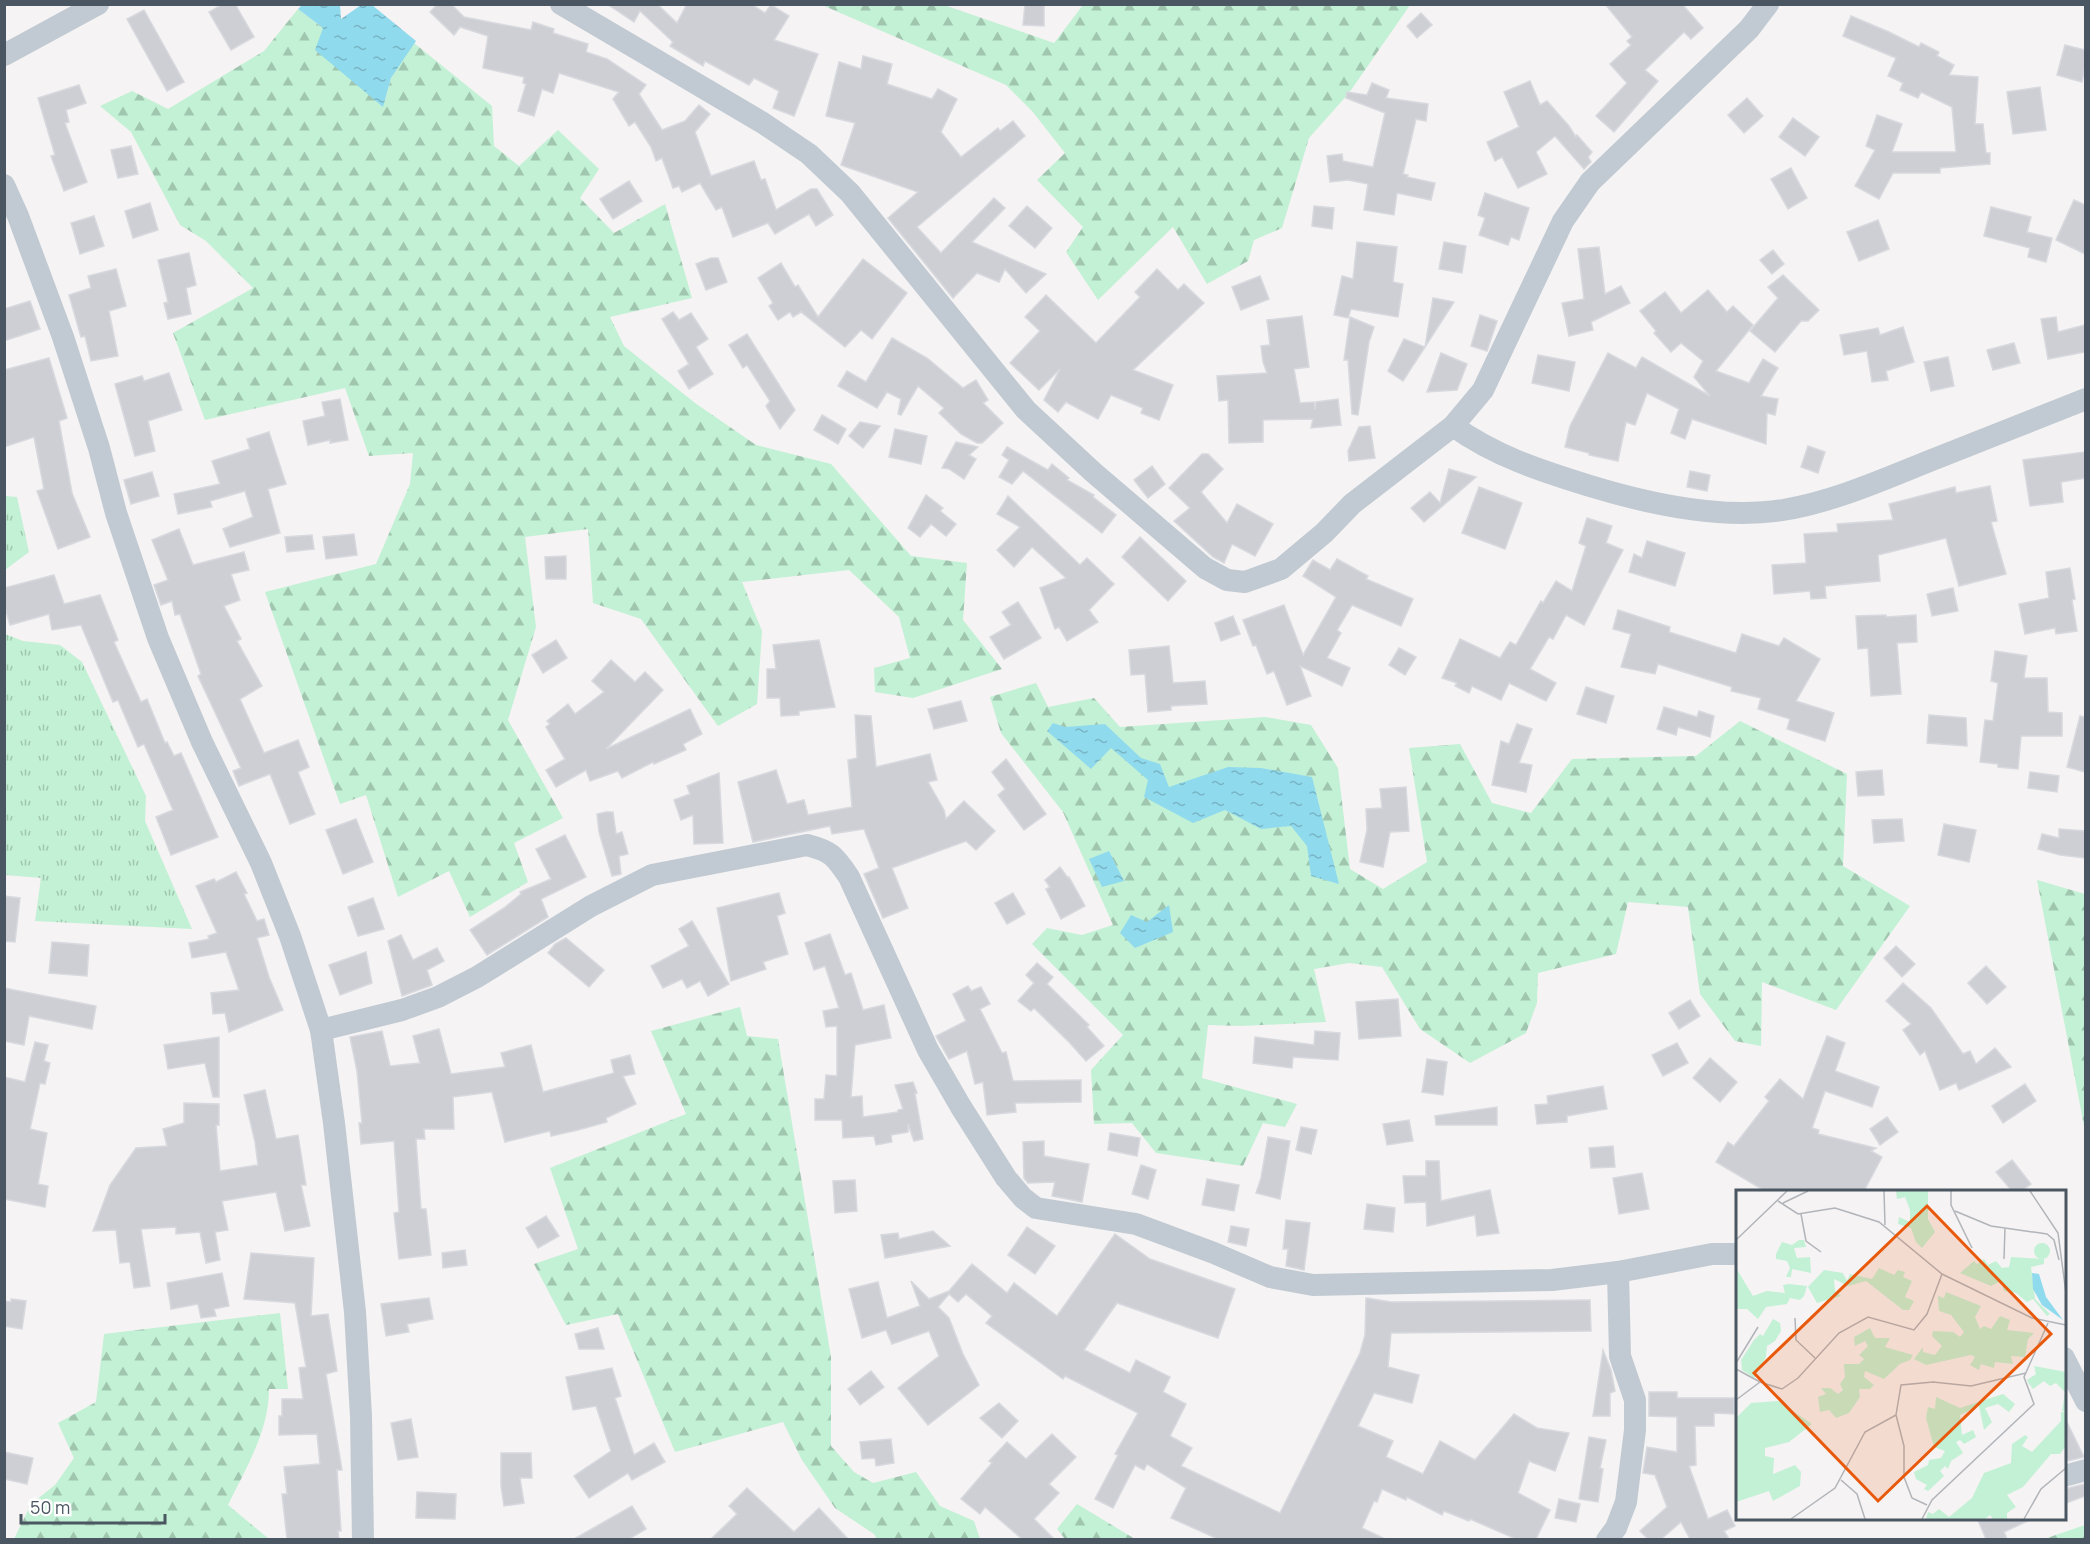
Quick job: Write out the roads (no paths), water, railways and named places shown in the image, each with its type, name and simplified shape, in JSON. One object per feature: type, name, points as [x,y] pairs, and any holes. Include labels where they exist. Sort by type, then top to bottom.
[{"type":"street","points":[[4,55],[98,4]]},
{"type":"street","points":[[561,4],[763,123],[809,154],[850,193],[1026,410],[1093,472],[1205,568],[1227,580],[1245,582],[1281,569],[1323,533],[1352,504],[1453,426],[1483,390],[1563,221],[1590,182],[1749,29],[1768,4]]},
{"type":"street","points":[[4,185],[18,216],[63,337],[99,448],[116,513],[158,638],[202,742],[261,863],[290,936],[321,1030],[355,1312],[361,1416],[363,1539]]},
{"type":"street","points":[[1453,426],[1497,453],[1541,471],[1597,488],[1658,504],[1710,512],[1751,512],[1781,510],[1845,496],[2085,399]]},
{"type":"street","points":[[321,1030],[402,1010],[438,997],[477,977],[591,906],[652,875],[807,844],[826,850],[838,861],[849,877],[928,1050],[1006,1178],[1023,1198],[1036,1208],[1136,1224],[1270,1277],[1312,1285],[1552,1280],[1618,1272],[1713,1254],[1736,1254]]},
{"type":"street","points":[[1607,1539],[1616,1528],[1626,1502],[1635,1430],[1635,1400],[1620,1356],[1618,1272]]},
{"type":"street","points":[[2066,1362],[2085,1401]]},
{"type":"street","points":[[2066,1475],[2085,1470]]},
{"type":"water","points":[[302,5],[340,5],[341,19],[361,5],[372,5],[416,41],[391,78],[383,107],[315,50],[323,28],[298,9]]},
{"type":"water","points":[[1053,723],[1065,727],[1105,724],[1141,758],[1160,764],[1169,787],[1228,767],[1261,768],[1312,777],[1339,884],[1311,876],[1307,846],[1291,826],[1261,829],[1225,810],[1193,823],[1144,797],[1148,780],[1111,748],[1091,769],[1047,731]]},
{"type":"water","points":[[1109,851],[1124,881],[1102,887],[1089,859]]},
{"type":"water","points":[[1169,905],[1173,932],[1135,948],[1120,933],[1131,915],[1147,922]]}]
